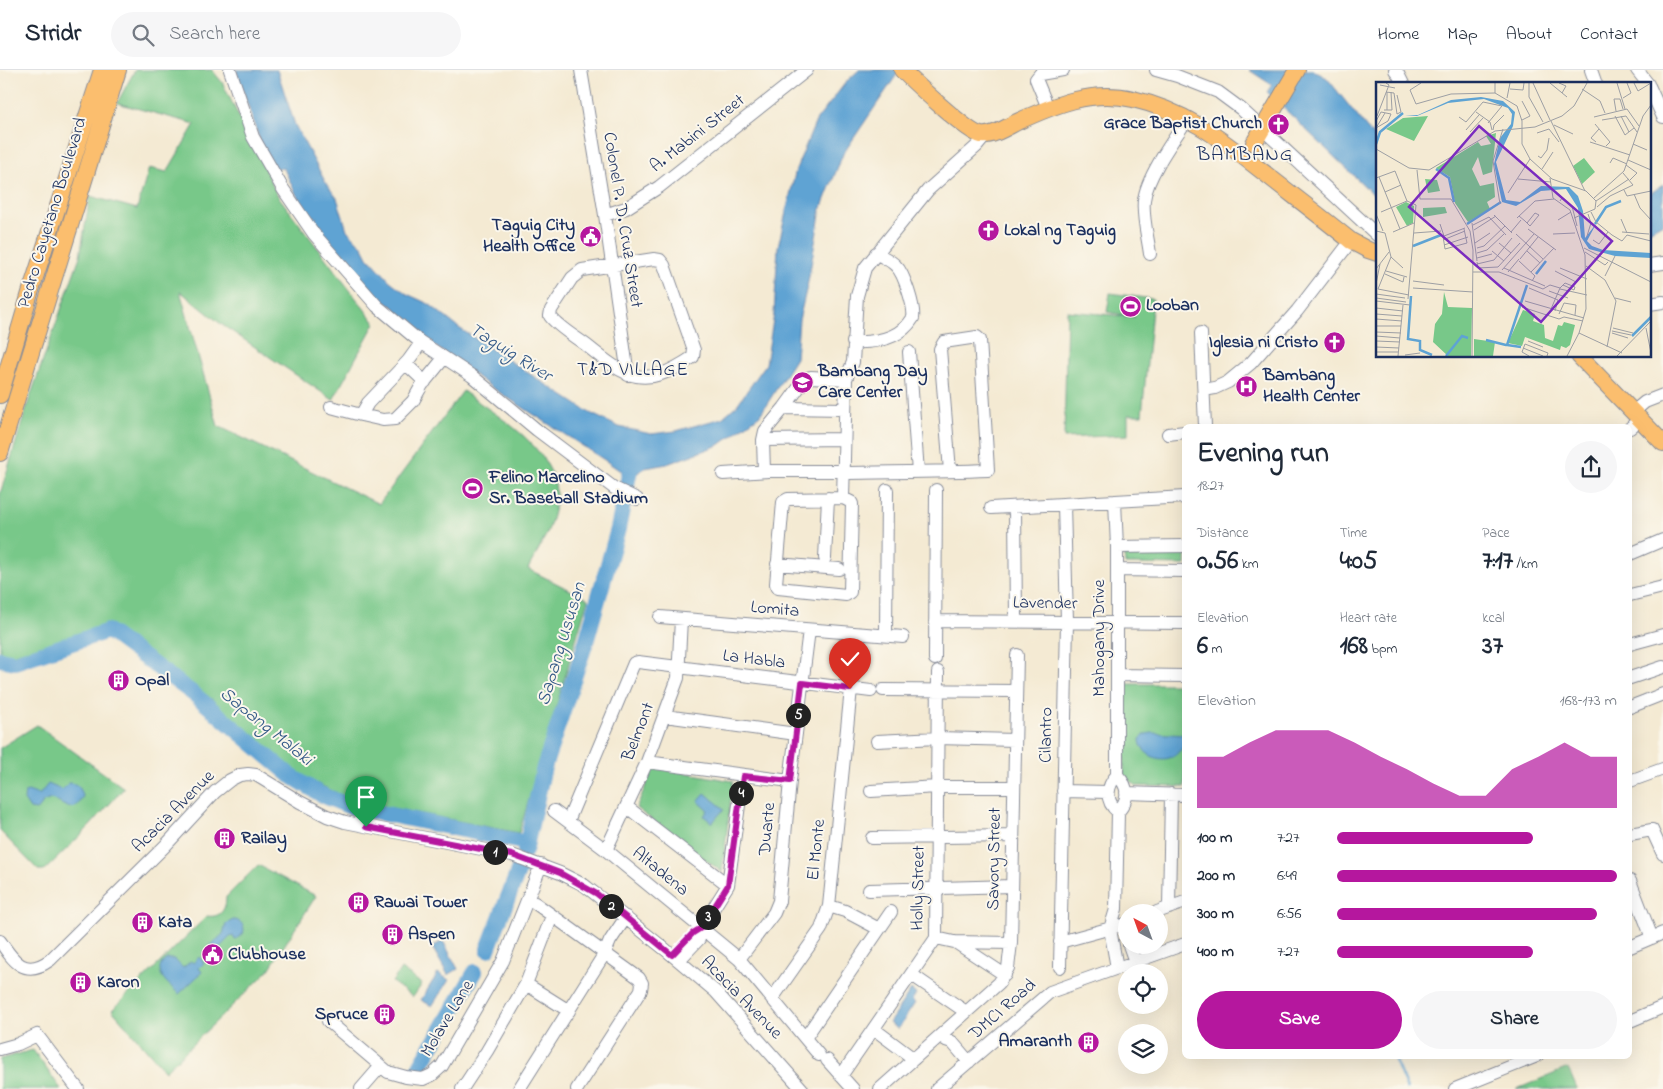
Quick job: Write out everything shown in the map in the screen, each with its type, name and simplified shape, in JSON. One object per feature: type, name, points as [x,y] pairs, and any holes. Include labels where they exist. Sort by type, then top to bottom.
[{"type":"main road","name":"Pedro Cayetano Boulevard","points":[[0,395],[102,70]]},
{"type":"main road","name":"Pedro Cayetano Boulevard","points":[[0,453],[118,70]]},
{"type":"main road","points":[[902,70],[971,130],[982,135],[1048,108],[1093,96],[1132,98],[1170,109],[1248,150],[1351,240],[1376,253]]},
{"type":"main road","points":[[1248,150],[1264,128],[1297,70]]},
{"type":"main road","points":[[22,323],[39,328]]},
{"type":"main road","points":[[1581,358],[1634,420],[1663,443]]},
{"type":"street","points":[[230,70],[253,137],[282,189],[314,234],[377,306],[422,342],[472,376],[537,430],[614,488],[633,498]]},
{"type":"street","name":"Colonel P. D. Cruz Street","points":[[581,70],[605,215],[628,375]]},
{"type":"street","name":"A. Mabini Street","points":[[605,215],[626,208],[659,187],[806,70]]},
{"type":"street","points":[[1048,108],[1036,79],[1040,74],[1063,70]]},
{"type":"street","points":[[1156,70],[1218,92],[1264,128],[1376,234]]},
{"type":"street","points":[[1395,70],[1402,82]]},
{"type":"street","points":[[1591,70],[1595,82]]},
{"type":"street","points":[[1637,70],[1646,82]]},
{"type":"street","points":[[1650,91],[1661,122]]},
{"type":"street","points":[[1150,254],[1144,201],[1155,171],[1188,118]]},
{"type":"street","points":[[843,498],[846,379],[853,362],[857,296],[865,268],[928,190],[977,146],[987,134]]},
{"type":"street","points":[[1204,390],[1215,388],[1228,382],[1251,363],[1297,311],[1351,240]]},
{"type":"street","points":[[853,342],[874,342],[884,339],[904,328],[913,318],[912,307],[902,272],[895,264],[876,253]]},
{"type":"street","points":[[654,259],[660,260],[664,265],[694,350],[693,357],[667,372],[648,378],[628,375],[607,362],[552,319],[550,316],[552,310],[576,274],[582,270],[612,265],[654,259]]},
{"type":"street","points":[[1650,265],[1663,263]]},
{"type":"street","points":[[1650,304],[1663,302]]},
{"type":"street","points":[[1201,333],[1204,424]]},
{"type":"street","points":[[723,474],[764,471],[918,472],[988,470],[980,340],[978,337],[944,342],[940,348],[950,471]]},
{"type":"street","points":[[362,415],[368,403],[406,364],[422,342]]},
{"type":"street","points":[[909,352],[918,472]]},
{"type":"street","points":[[331,407],[383,420],[395,419],[413,401],[424,382],[444,358]]},
{"type":"street","points":[[406,364],[424,382]]},
{"type":"street","points":[[764,471],[765,431],[805,379],[811,377],[846,379]]},
{"type":"street","points":[[1634,420],[1645,402],[1663,395]]},
{"type":"street","points":[[784,408],[845,409]]},
{"type":"street","points":[[1168,434],[1182,432]]},
{"type":"street","points":[[764,440],[844,439]]},
{"type":"street","points":[[886,490],[886,635]]},
{"type":"street","name":"Holly Street","points":[[841,1076],[936,938],[936,490]]},
{"type":"street","points":[[991,508],[1182,497]]},
{"type":"street","points":[[825,558],[828,498]]},
{"type":"street","points":[[828,498],[843,498],[852,504],[850,592],[846,595],[780,589],[776,584],[782,502],[788,499],[828,498]]},
{"type":"street","name":"Mahogany Drive","points":[[1115,501],[1118,622],[1117,775]]},
{"type":"street","name":"Cilantro","points":[[1060,967],[1067,621],[1064,504]]},
{"type":"street","points":[[1015,507],[1016,620]]},
{"type":"street","points":[[1632,553],[1663,540]]},
{"type":"street","points":[[1117,547],[1182,546]]},
{"type":"street","points":[[777,564],[839,569]]},
{"type":"street","points":[[1117,570],[1182,571]]},
{"type":"street","points":[[1632,595],[1663,587]]},
{"type":"street","name":"Lomita","points":[[660,617],[903,637]]},
{"type":"street","name":"Belmont","points":[[606,850],[647,762],[678,678],[680,619]]},
{"type":"street","name":"Lavender","points":[[935,621],[1016,620],[1182,623]]},
{"type":"street","name":"Duarte","points":[[739,959],[780,901],[790,781],[809,630]]},
{"type":"street","points":[[1632,643],[1663,635]]},
{"type":"street","name":"Savory Street","points":[[1005,975],[1008,968],[1011,943],[1016,655]]},
{"type":"street","name":"La Habla","points":[[568,821],[634,663],[850,689],[1016,691]]},
{"type":"street","points":[[1632,677],[1663,666]]},
{"type":"street","points":[[1118,675],[1182,676]]},
{"type":"street","name":"El Monte","points":[[772,999],[821,929],[828,906],[850,689]]},
{"type":"street","points":[[1632,706],[1663,694]]},
{"type":"street","points":[[665,716],[796,734]]},
{"type":"street","points":[[876,740],[937,738],[1015,740]]},
{"type":"street","points":[[647,762],[790,781]]},
{"type":"street","points":[[1632,780],[1663,769]]},
{"type":"street","name":"Acacia Avenue","points":[[0,941],[15,962],[31,969],[41,967],[165,846],[215,792],[230,780],[240,775],[248,774],[264,779],[300,802],[327,816],[345,822],[512,855],[541,865],[584,886],[675,957],[724,1001],[802,1089]]},
{"type":"street","points":[[1117,968],[1110,929],[1116,909],[1118,812],[1123,806],[1126,787],[1117,775],[1110,783],[1108,792],[1111,804],[1118,812]]},
{"type":"street","points":[[675,957],[701,928],[728,885],[743,776]]},
{"type":"street","points":[[871,791],[1014,787]]},
{"type":"street","points":[[1063,791],[1108,792]]},
{"type":"street","points":[[1126,793],[1182,794]]},
{"type":"street","points":[[1163,904],[1171,794]]},
{"type":"street","points":[[627,807],[728,885]]},
{"type":"street","name":"Altadena","points":[[554,811],[606,850],[739,959],[805,1038],[853,1089]]},
{"type":"street","points":[[1632,834],[1652,830],[1663,854]]},
{"type":"street","points":[[872,838],[1013,836]]},
{"type":"street","name":"Molave Lane","points":[[328,1021],[388,1072],[423,1079],[432,1076],[442,1066],[503,961],[541,865]]},
{"type":"street","points":[[1632,885],[1657,935],[1632,946]]},
{"type":"street","points":[[869,890],[1012,886]]},
{"type":"street","points":[[535,903],[639,978],[642,983],[641,990],[577,1089]]},
{"type":"street","points":[[1168,908],[1182,903]]},
{"type":"street","points":[[828,906],[845,911],[879,929]]},
{"type":"street","points":[[1116,909],[1118,913]]},
{"type":"street","points":[[805,1038],[891,912]]},
{"type":"street","points":[[462,1089],[487,1051],[526,984],[552,916]]},
{"type":"street","points":[[519,1089],[605,953],[629,920]]},
{"type":"street","points":[[1060,942],[1118,928]]},
{"type":"street","points":[[936,938],[954,942],[1011,943]]},
{"type":"street","points":[[880,1089],[914,1059],[943,1038],[966,1012],[999,983],[1005,975],[954,942]]},
{"type":"street","name":"DMCI Road","points":[[937,1089],[1050,992],[1182,945]]},
{"type":"street","points":[[1132,954],[1135,962]]},
{"type":"street","points":[[912,975],[966,1012]]},
{"type":"street","points":[[526,984],[569,1011]]},
{"type":"street","points":[[1632,1020],[1663,1007]]},
{"type":"street","points":[[874,1029],[914,1059]]},
{"type":"street","points":[[0,1049],[18,1044],[37,1034],[78,1089]]},
{"type":"street","points":[[943,1038],[946,1047],[957,1054],[966,1064]]},
{"type":"street","points":[[1455,1089],[1530,1059]]},
{"type":"street","points":[[361,1089],[381,1066]]},
{"type":"green space","points":[[135,70],[212,70],[222,82],[278,196],[375,323],[333,400],[221,324],[180,291],[218,426],[379,504],[463,391],[514,428],[537,450],[546,463],[555,483],[555,508],[548,531],[528,569],[588,599],[519,833],[352,800],[303,777],[251,737],[213,700],[108,625],[9,656],[0,655],[0,494],[29,400],[80,256],[90,196],[137,209],[149,168],[167,172],[195,124],[117,103]]},
{"type":"green space","points":[[1110,293],[1153,299],[1142,415],[1128,415],[1128,435],[1064,438],[1067,311],[1135,317],[1107,312]]},
{"type":"green space","points":[[1124,553],[1182,553],[1182,565],[1125,564]]},
{"type":"green space","points":[[1126,684],[1182,684],[1182,787],[1137,786],[1124,776]]},
{"type":"green space","points":[[37,725],[124,788],[89,827],[45,870],[38,870],[0,831],[0,748]]},
{"type":"green space","points":[[654,767],[733,781],[722,872],[636,808]]},
{"type":"green space","points":[[258,865],[316,896],[268,971],[165,1071],[112,1010],[207,916],[219,914],[225,906],[226,897]]},
{"type":"green space","points":[[401,969],[422,984],[413,997],[392,982]]},
{"type":"green space","points":[[33,1050],[61,1089],[0,1089],[0,1059]]},
{"type":"green space","points":[[1568,1068],[1577,1089],[1517,1089]]},
{"type":"water","points":[[236,70],[277,70],[295,125],[327,185],[337,198],[347,230],[390,281],[407,294],[429,304],[459,328],[590,413],[619,427],[651,434],[676,431],[722,418],[737,405],[766,364],[774,314],[778,247],[796,169],[816,121],[846,82],[859,70],[900,70],[843,154],[821,209],[799,320],[796,358],[760,415],[719,445],[667,464],[645,468],[636,474],[619,470],[491,387],[413,330],[393,307],[359,279],[354,272],[352,264],[345,255],[334,250],[316,227],[299,200],[284,169],[275,169],[263,150]]},
{"type":"water","points":[[1249,70],[1313,70],[1327,78],[1376,140],[1376,197],[1267,92],[1272,85]]},
{"type":"water","points":[[1663,185],[1663,223],[1650,230],[1650,193]]},
{"type":"water","points":[[1146,734],[1182,735],[1182,748],[1174,756],[1167,759],[1151,756],[1143,749],[1141,744],[1140,739]]},
{"type":"water","points":[[69,783],[79,787],[83,796],[76,806],[65,806],[51,799],[43,802],[36,810],[30,809],[24,800],[25,792],[28,791],[39,795],[48,784],[62,790]]},
{"type":"water","points":[[705,793],[724,809],[712,823],[704,816],[708,810],[698,801]]},
{"type":"water","points":[[233,920],[242,924],[244,928],[243,934],[235,940],[233,936],[230,937],[214,953],[208,948],[223,934],[226,924]]},
{"type":"water","points":[[443,941],[458,969],[448,975],[432,947]]},
{"type":"water","points":[[199,957],[204,963],[199,968],[202,972],[179,994],[163,978],[160,968],[162,964],[167,959],[174,959],[183,968],[191,961],[193,963]]},
{"type":"water","points":[[438,973],[449,980],[432,1006],[421,1000]]},
{"type":"water","points":[[911,990],[916,994],[912,1000],[915,1003],[898,1029],[889,1023]]},
{"type":"waterway","name":"Sapang Ususan","points":[[525,851],[544,767],[586,642],[618,529],[634,450]]},
{"type":"waterway","name":"Sapang Malaki","points":[[0,659],[15,662],[108,631],[195,695],[291,776],[320,794],[351,807],[527,843]]},
{"type":"waterway","name":"Sapang Ususan","points":[[488,949],[519,869]]},
{"type":"waterway","name":"Sapang Ususan","points":[[419,1068],[475,972]]},
{"type":"waterway","points":[[1394,1059],[1407,1089]]},
{"type":"place","name":"Grace Baptist Church","points":[[1278,124]]},
{"type":"place","name":"Lokal ng Taguig","points":[[988,231]]},
{"type":"place","name":"Taguig City Health Office","points":[[591,236]]},
{"type":"place","name":"Looban","points":[[1130,306]]},
{"type":"place","name":"Iglesia ni Cristo","points":[[1334,343]]},
{"type":"place","name":"Bambang Day Care Center","points":[[802,382]]},
{"type":"place","name":"Bambang Health Center","points":[[1247,386]]},
{"type":"place","name":"Felino Marcelino Sr. Baseball Stadium","points":[[473,488]]},
{"type":"place","name":"Opal","points":[[119,681]]},
{"type":"place","name":"Railay","points":[[225,839]]},
{"type":"place","name":"Rawai Tower","points":[[358,903]]},
{"type":"place","name":"Kata","points":[[142,923]]},
{"type":"place","name":"Aspen","points":[[392,935]]},
{"type":"place","name":"Clubhouse","points":[[212,955]]},
{"type":"place","name":"Karon","points":[[81,983]]},
{"type":"place","name":"Spruce","points":[[384,1015]]},
{"type":"place","name":"Amaranth","points":[[1088,1042]]},
{"type":"district","name":"BAMBANG","points":[[1245,155]]},
{"type":"district","name":"T&D VILLAGE","points":[[633,370]]},
{"type":"route","points":[[366,827],[512,855],[560,873],[597,894],[672,955],[693,933],[701,928],[728,885],[743,776],[790,781],[802,683],[850,689]]},
{"type":"water label","name":"Taguig River","points":[[510,353]]}]
